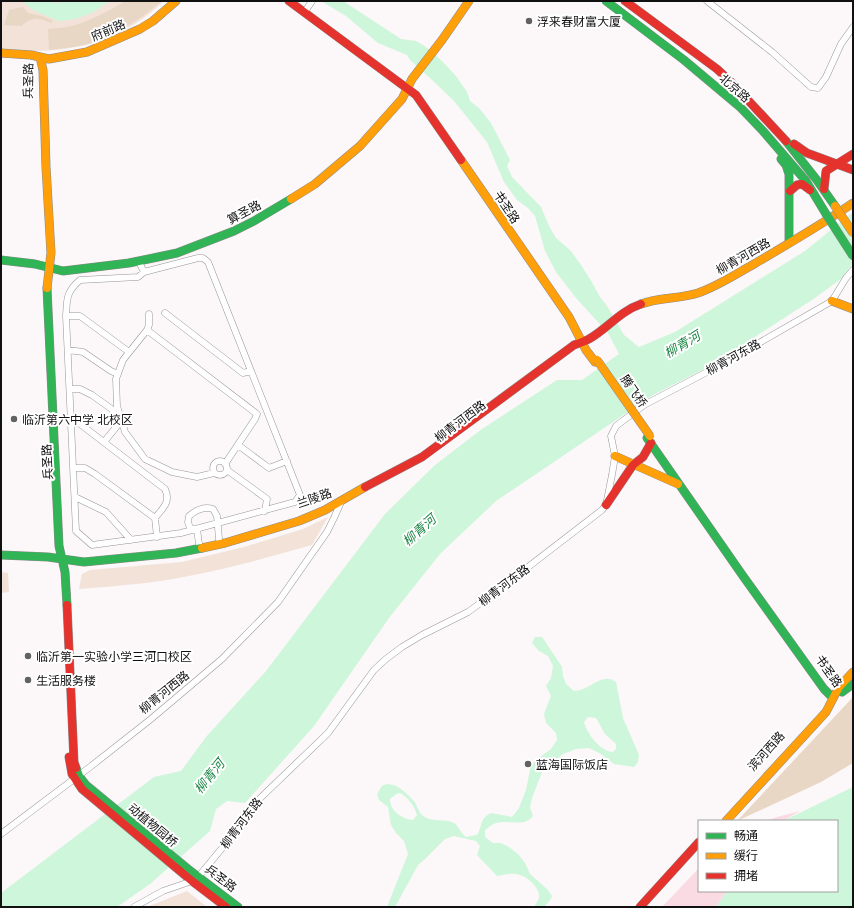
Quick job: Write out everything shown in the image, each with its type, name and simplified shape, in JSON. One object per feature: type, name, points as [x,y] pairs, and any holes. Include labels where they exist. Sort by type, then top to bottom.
[{"type":"main road","name":"府前路","points":[[1,57],[30,59],[86,48],[120,35],[138,26],[170,1]]},
{"type":"main road","name":"府前路","points":[[1,53],[31,55],[49,59],[86,52],[104,46],[140,29],[153,21],[176,1]]},
{"type":"main road","name":"书圣路","points":[[289,1],[408,89]]},
{"type":"main road","name":"书圣路","points":[[294,1],[405,83],[574,333],[589,347],[596,361]]},
{"type":"main road","name":"算圣路","points":[[444,42],[469,1]]},
{"type":"main road","name":"算圣路","points":[[1,260],[35,264],[63,271],[140,262],[177,253],[234,231],[315,184],[360,146],[402,99],[412,79],[419,75],[475,1]]},
{"type":"main road","name":"北京路","points":[[606,1],[689,64],[740,107],[806,181],[853,256]]},
{"type":"main road","name":"北京路","points":[[624,1],[692,50],[729,81],[770,123],[824,189],[853,232]]},
{"type":"main road","name":"兵圣路","points":[[40,57],[39,89],[45,241],[51,281],[65,546],[62,560],[65,572],[73,756],[76,778],[82,789],[101,801]]},
{"type":"main road","name":"算圣路","points":[[1,265],[35,268],[94,264],[176,249],[233,227],[283,199],[312,180],[357,143],[398,96],[408,89]]},
{"type":"main road","points":[[770,123],[802,151],[853,170]]},
{"type":"main road","points":[[763,131],[786,165],[789,174],[789,243]]},
{"type":"main road","points":[[824,189],[826,171],[853,154]]},
{"type":"main road","points":[[790,191],[797,185],[802,184],[813,192]]},
{"type":"main road","name":"柳青河西路","points":[[341,502],[350,500],[425,461],[577,349],[582,341],[587,337],[596,333],[634,306],[648,301],[680,297],[697,293],[717,285],[814,230],[853,204]]},
{"type":"main road","points":[[832,301],[853,309]]},
{"type":"main road","name":"腾飞桥","points":[[596,361],[649,439]]},
{"type":"main road","name":"书圣路","points":[[649,439],[763,605],[824,689],[832,697]]},
{"type":"main road","name":"书圣路","points":[[649,439],[832,697]]},
{"type":"main road","points":[[606,505],[633,465],[643,457],[649,439]]},
{"type":"main road","points":[[615,456],[679,484]]},
{"type":"main road","name":"兰陵路","points":[[1,555],[48,557],[84,562],[148,556],[211,546],[252,536],[299,521],[341,502]]},
{"type":"main road","name":"兰陵路","points":[[1,560],[49,562],[148,552],[199,544],[257,529],[297,517],[323,506],[341,502]]},
{"type":"main road","name":"滨河西路","points":[[719,820],[832,697],[853,672]]},
{"type":"main road","name":"滨河西路","points":[[727,820],[826,712],[832,697],[842,692],[853,680]]},
{"type":"main road","points":[[842,692],[853,684]]},
{"type":"main road","name":"动植物园桥","points":[[101,801],[186,872]]},
{"type":"main road","points":[[640,907],[698,843]]},
{"type":"main road","points":[[648,907],[698,852]]},
{"type":"main road","name":"兵圣路","points":[[186,872],[238,907]]},
{"type":"main road","name":"兵圣路","points":[[196,879],[226,907]]},
{"type":"street","points":[[306,10],[312,1]]},
{"type":"street","points":[[707,1],[772,52],[811,87],[818,88],[826,77],[841,44],[853,27]]},
{"type":"street","points":[[198,258],[203,258],[208,262],[300,495],[295,502],[181,533],[92,544],[76,531],[66,316],[67,296],[70,290],[80,280],[138,277],[144,272],[198,258]]},
{"type":"street","points":[[140,262],[144,272]]},
{"type":"street","points":[[832,301],[842,283],[853,270]]},
{"type":"street","name":"柳青河东路","points":[[196,879],[223,847],[252,806],[328,733],[374,670],[402,647],[474,608],[590,520],[606,505],[615,456],[611,436],[616,426],[644,404],[726,362],[832,301]]},
{"type":"street","points":[[165,313],[242,373],[251,371]]},
{"type":"street","points":[[147,330],[256,414],[255,420],[221,476],[214,473],[197,477],[172,472],[146,459],[125,432],[117,406],[116,379],[123,360],[147,330],[149,325],[149,314]]},
{"type":"street","points":[[66,316],[80,316],[129,352]]},
{"type":"street","points":[[68,350],[84,352],[111,372],[118,374]]},
{"type":"street","points":[[70,390],[80,389],[86,392],[121,418]]},
{"type":"street","points":[[71,417],[165,489],[168,495],[166,504],[155,518],[157,537]]},
{"type":"street","points":[[104,442],[121,418]]},
{"type":"street","points":[[238,446],[269,468],[287,461]]},
{"type":"street","points":[[214,473],[212,467],[216,462],[221,461],[226,467],[267,499],[265,511]]},
{"type":"street","points":[[74,468],[85,468],[95,474],[155,518]]},
{"type":"street","points":[[75,497],[106,512],[131,540]]},
{"type":"street","name":"柳青河西路","points":[[1,834],[151,719],[222,659],[278,602],[323,538],[341,502]]},
{"type":"street","points":[[197,529],[190,528],[188,522],[189,516],[195,511],[207,507],[213,509],[217,516],[219,539]]},
{"type":"street","points":[[197,529],[199,544]]},
{"type":"street","points":[[134,907],[163,891],[196,879]]},
{"type":"shaded area","points":[[1,1],[164,1],[146,16],[128,28],[109,37],[88,44],[68,48],[46,51],[24,51],[1,49]]},
{"type":"shaded area","points":[[125,1],[162,1],[129,25],[102,39],[82,46],[49,50],[48,29],[67,27],[82,23],[105,13]]},
{"type":"shaded area","points":[[23,7],[28,13],[42,16],[53,21],[51,23],[43,20],[32,19],[22,26],[4,25],[9,10]]},
{"type":"shaded area","points":[[328,517],[312,545],[239,565],[180,578],[137,584],[79,589],[82,574],[90,570],[182,562],[244,547],[303,529]]},
{"type":"shaded area","points":[[1,572],[8,573],[9,592],[1,593]]},
{"type":"shaded area","points":[[853,697],[853,763],[821,782],[738,820]]},
{"type":"shaded area","points":[[187,891],[207,907],[147,907]]},
{"type":"sand","points":[[800,811],[785,820],[770,820]]},
{"type":"sand","points":[[698,869],[698,892],[726,892],[716,907],[662,907]]},
{"type":"water","points":[[22,1],[49,1],[56,3],[70,1],[110,1],[92,13],[75,19],[62,21],[33,10]]},
{"type":"water","name":"柳青河","points":[[321,1],[343,1],[401,39],[416,41],[426,47],[441,60],[456,76],[467,92],[470,101],[479,108],[491,123],[510,160],[507,166],[512,177],[541,207],[556,238],[570,250],[581,265],[624,335],[639,347],[675,332],[805,251],[853,212],[853,263],[841,279],[812,300],[708,367],[653,395],[496,501],[440,554],[389,618],[314,726],[245,803],[227,801],[216,809],[210,831],[150,884],[117,907],[1,907],[1,893],[154,777],[181,771],[206,737],[266,671],[385,514],[435,465],[482,429],[557,380],[582,380],[619,354],[608,333],[576,298],[556,272],[545,251],[535,216],[528,208],[517,200],[504,182],[487,142],[454,101],[410,60],[407,55],[378,43],[346,16]]},
{"type":"water","points":[[535,637],[542,637],[562,667],[566,684],[574,691],[585,688],[601,680],[611,679],[616,682],[623,718],[639,755],[638,762],[634,767],[614,764],[601,754],[589,748],[576,749],[563,754],[542,772],[532,798],[530,807],[533,816],[529,820],[525,822],[496,823],[485,830],[485,837],[493,843],[501,843],[519,855],[530,874],[548,890],[552,896],[544,907],[534,907],[539,899],[539,895],[536,887],[530,881],[517,874],[497,876],[477,855],[480,846],[476,841],[454,836],[445,839],[418,865],[395,907],[387,907],[408,854],[404,841],[391,825],[388,807],[379,800],[377,794],[382,786],[391,784],[400,788],[414,801],[422,815],[429,819],[454,823],[466,837],[477,835],[484,818],[491,813],[512,817],[519,808],[526,790],[531,765],[551,749],[557,740],[556,733],[546,723],[544,714],[551,696],[546,686],[551,678],[553,666],[548,656],[539,651],[532,643]],"holes":[[[588,717],[596,718],[605,734],[616,744],[616,749],[613,752],[603,749],[591,737],[584,722]],[[400,793],[411,802],[415,809],[417,815],[413,820],[397,814],[392,807],[390,799],[396,794]]]},
{"type":"water","points":[[853,787],[853,907],[716,907],[726,892],[838,892],[838,820],[785,820]]},
{"type":"traffic: fast","points":[[606,1],[684,60],[740,107],[806,181],[826,214]]},
{"type":"traffic: fast","points":[[786,141],[835,206]]},
{"type":"traffic: fast","points":[[781,159],[786,165],[789,174],[789,243]]},
{"type":"traffic: fast","points":[[1,260],[35,264],[63,271],[129,263],[177,253],[234,231],[291,199]]},
{"type":"traffic: fast","points":[[826,214],[853,256]]},
{"type":"traffic: fast","points":[[47,288],[59,546],[65,572],[67,605]]},
{"type":"traffic: fast","points":[[647,438],[743,576],[824,689],[832,697]]},
{"type":"traffic: fast","points":[[1,555],[48,557],[84,562],[176,553],[202,548]]},
{"type":"traffic: fast","points":[[842,692],[853,684]]},
{"type":"traffic: fast","points":[[76,768],[79,776],[86,785],[188,869],[238,907]]},
{"type":"traffic: slow","points":[[1,53],[31,55],[49,59],[87,52],[140,29],[153,21],[176,1]]},
{"type":"traffic: slow","points":[[291,199],[315,184],[360,146],[402,99],[412,79],[442,40],[469,1]]},
{"type":"traffic: slow","points":[[40,57],[43,70],[46,167],[51,253],[47,288]]},
{"type":"traffic: slow","points":[[461,160],[569,317],[586,350],[595,362]]},
{"type":"traffic: slow","points":[[641,304],[655,300],[691,295],[713,287],[792,242],[853,203]]},
{"type":"traffic: slow","points":[[835,206],[853,233]]},
{"type":"traffic: slow","points":[[832,301],[853,309]]},
{"type":"traffic: slow","points":[[597,360],[650,436]]},
{"type":"traffic: slow","points":[[615,456],[678,484]]},
{"type":"traffic: slow","points":[[202,548],[225,543],[299,521],[325,510],[365,487]]},
{"type":"traffic: slow","points":[[727,820],[826,712],[839,687],[853,672]]},
{"type":"traffic: jam","points":[[289,1],[416,95],[461,160]]},
{"type":"traffic: jam","points":[[625,1],[717,69],[786,141]]},
{"type":"traffic: jam","points":[[794,144],[807,153],[853,170]]},
{"type":"traffic: jam","points":[[824,189],[826,171],[853,154]]},
{"type":"traffic: jam","points":[[790,191],[797,185],[802,184],[810,190]]},
{"type":"traffic: jam","points":[[365,487],[422,457],[574,345],[596,335],[627,311],[641,304]]},
{"type":"traffic: jam","points":[[606,505],[633,465],[643,457],[651,443]]},
{"type":"traffic: jam","points":[[67,605],[74,762],[76,768]]},
{"type":"traffic: jam","points":[[69,757],[72,774],[82,789],[192,881],[226,907]]},
{"type":"traffic: jam","points":[[640,907],[698,843]]},
{"type":"place","name":"浮来春财富大厦","points":[[529,21]]},
{"type":"place","name":"临沂第六中学 北校区","points":[[14,419]]},
{"type":"place","name":"临沂第一实验小学三河口校区","points":[[28,656]]},
{"type":"place","name":"生活服务楼","points":[[28,680]]},
{"type":"place","name":"蓝海国际饭店","points":[[528,764]]}]
